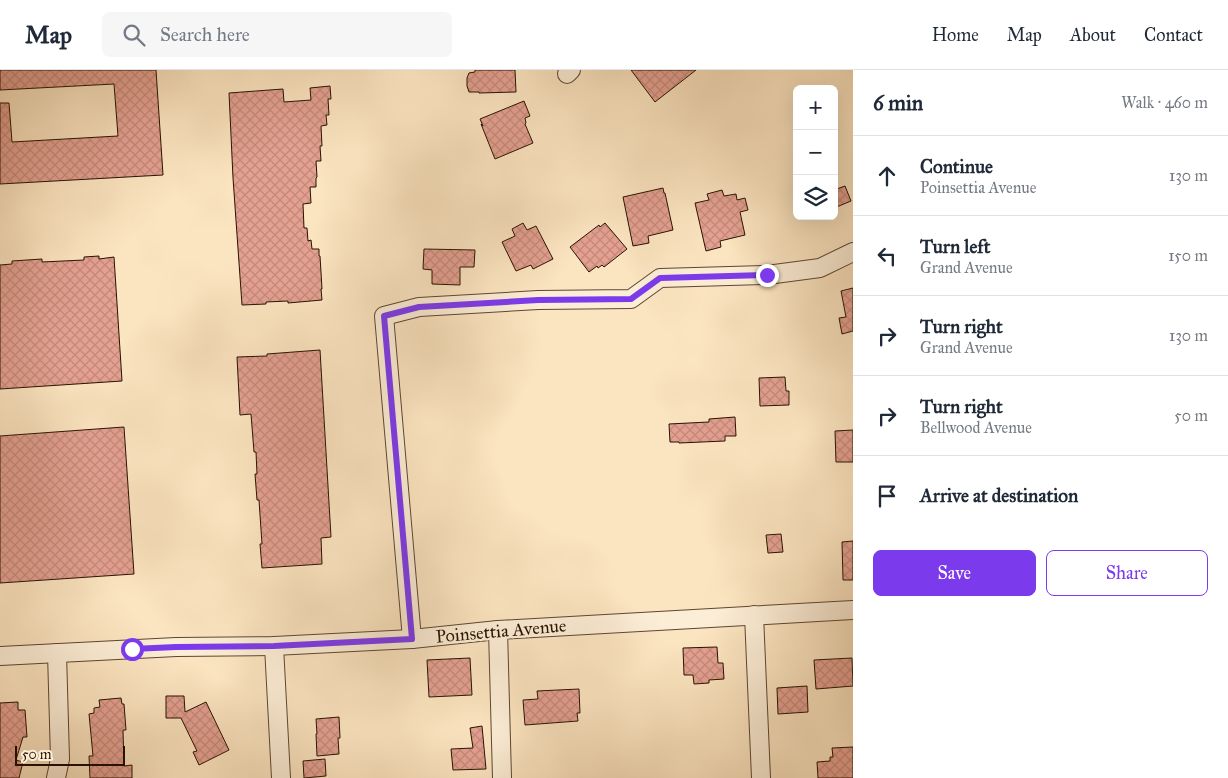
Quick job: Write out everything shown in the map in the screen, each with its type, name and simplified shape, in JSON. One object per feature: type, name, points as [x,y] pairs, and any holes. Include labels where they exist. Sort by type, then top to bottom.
[{"type":"street","points":[[412,639],[384,316],[419,307],[538,300],[631,299],[660,278],[785,273],[820,268],[853,252]]},
{"type":"street","name":"Poinsettia Avenue","points":[[0,656],[176,647],[274,646],[412,639],[498,630],[754,614],[853,610]]},
{"type":"street","points":[[754,614],[761,778]]},
{"type":"street","points":[[498,630],[502,778]]},
{"type":"street","points":[[274,646],[280,778]]},
{"type":"street","points":[[56,778],[60,759],[57,653]]},
{"type":"building","points":[[0,70],[156,70],[163,175],[0,184],[0,103],[9,103],[12,142],[118,136],[114,84],[0,90]]},
{"type":"building","points":[[475,70],[515,70],[516,92],[469,92],[467,78],[469,73],[475,72]]},
{"type":"building","points":[[631,70],[696,70],[655,102]]},
{"type":"building","points":[[330,86],[331,99],[328,99],[329,115],[326,115],[327,125],[321,126],[321,161],[316,161],[316,187],[310,187],[311,203],[303,204],[304,228],[307,228],[308,241],[311,240],[312,249],[319,249],[322,300],[242,305],[229,93],[283,89],[284,102],[311,100],[310,88]]},
{"type":"building","points":[[524,101],[530,116],[525,118],[525,124],[533,143],[495,159],[480,119]]},
{"type":"building","points":[[845,186],[851,201],[838,206],[838,189]]},
{"type":"building","points":[[663,188],[673,230],[648,236],[649,243],[633,246],[623,197]]},
{"type":"building","points":[[722,190],[724,196],[736,194],[737,200],[745,198],[748,210],[740,212],[745,235],[720,241],[721,247],[706,251],[695,203],[709,200],[707,194]]},
{"type":"building","points":[[523,223],[527,230],[536,226],[553,259],[533,269],[531,265],[516,271],[502,242],[515,236],[512,229]]},
{"type":"building","points":[[605,223],[627,249],[604,267],[602,265],[598,268],[597,266],[589,272],[570,247],[599,225],[600,227]]},
{"type":"building","points":[[424,249],[475,250],[474,267],[460,267],[460,285],[432,284],[432,270],[423,269]]},
{"type":"building","points":[[99,256],[99,259],[114,257],[122,381],[0,389],[0,265],[12,264],[12,261],[42,259],[42,262],[84,260],[84,257]]},
{"type":"building","points":[[853,288],[853,331],[842,334],[839,318],[846,317],[841,291]]},
{"type":"building","points":[[320,350],[331,537],[321,538],[322,564],[262,568],[259,500],[257,500],[255,474],[257,474],[256,452],[254,452],[251,414],[240,415],[237,357],[267,356],[267,354]]},
{"type":"building","points":[[785,377],[786,391],[789,391],[789,405],[760,406],[759,378]]},
{"type":"building","points":[[735,417],[736,436],[725,436],[725,441],[670,442],[669,424],[709,422],[709,419]]},
{"type":"building","points":[[124,427],[134,574],[0,583],[0,436]]},
{"type":"building","points":[[853,430],[853,462],[836,462],[835,431]]},
{"type":"building","points":[[781,534],[783,552],[768,553],[766,535]]},
{"type":"building","points":[[853,541],[853,580],[843,580],[842,542]]},
{"type":"building","points":[[717,647],[718,663],[723,663],[724,679],[694,684],[693,675],[684,675],[683,648]]},
{"type":"building","points":[[470,658],[472,695],[429,697],[427,660]]},
{"type":"building","points":[[852,658],[853,686],[816,689],[814,660]]},
{"type":"building","points":[[807,686],[808,712],[778,714],[777,688]]},
{"type":"building","points":[[579,689],[580,713],[577,713],[578,721],[525,725],[523,700],[538,699],[537,691]]},
{"type":"building","points":[[166,696],[184,696],[185,712],[206,702],[229,750],[199,765],[193,752],[197,751],[181,718],[166,718]]},
{"type":"building","points":[[121,698],[122,704],[124,704],[126,730],[123,730],[124,766],[132,765],[132,778],[90,778],[89,756],[93,756],[89,714],[94,713],[94,708],[100,707],[99,700]]},
{"type":"building","points":[[18,702],[18,710],[25,710],[27,737],[23,737],[16,760],[23,762],[19,778],[0,778],[0,703]]},
{"type":"building","points":[[339,717],[339,754],[317,756],[316,719]]},
{"type":"building","points":[[482,726],[486,769],[453,770],[451,749],[473,748],[470,728]]},
{"type":"building","points":[[853,747],[853,778],[818,778],[817,762],[830,761],[830,757],[833,757],[832,748]]},
{"type":"building","points":[[325,759],[326,776],[304,778],[303,761]]},
{"type":"route","points":[[132,649],[274,646],[412,639],[384,316],[419,307],[538,300],[631,299],[660,278],[767,275]]}]
